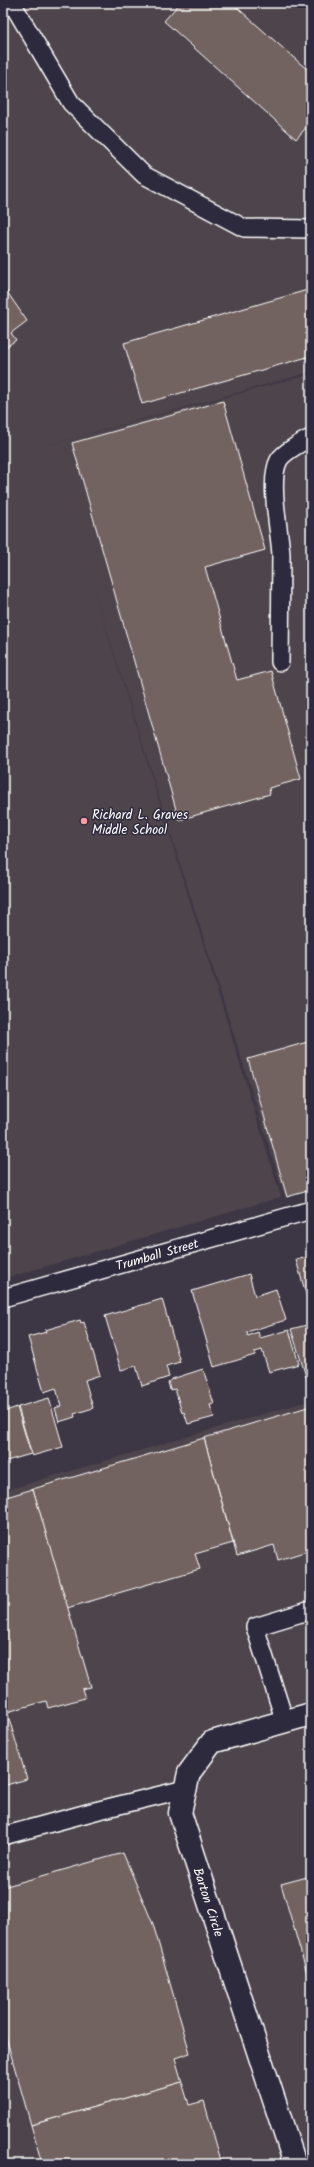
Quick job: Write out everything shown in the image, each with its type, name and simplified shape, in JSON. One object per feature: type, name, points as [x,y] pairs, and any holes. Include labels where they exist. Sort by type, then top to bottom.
[{"type":"street","name":"Barton Circle","points":[[295,2164],[180,1813],[189,1773],[212,1742],[311,1714]]},
{"type":"lane","points":[[12,3],[70,103],[144,175],[244,228],[311,229]]},
{"type":"lane","points":[[280,662],[280,553],[275,510],[276,475],[279,460],[302,441],[311,438]]},
{"type":"lane","name":"Trumball Street","points":[[3,1298],[311,1210]]},
{"type":"lane","points":[[285,1722],[255,1627],[311,1610]]},
{"type":"lane","points":[[3,1836],[95,1811],[185,1789]]},
{"type":"shaded area","name":"Richard L. Graves Middle School","points":[[3,3],[311,3],[311,372],[49,445],[311,374],[311,1191],[285,1198],[93,586],[281,1197],[3,1279]]},
{"type":"shaded area","points":[[311,1400],[311,2164],[3,2164],[3,1491]]},
{"type":"building","points":[[180,3],[232,3],[311,73],[311,122],[296,139],[164,21]]},
{"type":"building","points":[[3,286],[27,321],[11,333],[16,340],[3,349]]},
{"type":"building","points":[[311,289],[311,356],[142,404],[124,343]]},
{"type":"building","points":[[223,401],[265,550],[205,567],[237,680],[271,671],[301,779],[269,788],[270,794],[179,820],[72,443]]},
{"type":"building","points":[[311,1041],[311,1190],[287,1197],[248,1059]]},
{"type":"building","points":[[311,1256],[311,1311],[296,1260]]},
{"type":"building","points":[[249,1274],[255,1296],[276,1289],[286,1320],[247,1332],[248,1336],[258,1332],[260,1338],[289,1330],[299,1364],[269,1372],[262,1350],[255,1352],[255,1355],[214,1367],[192,1291]]},
{"type":"building","points":[[162,1299],[180,1362],[166,1366],[169,1377],[142,1386],[136,1366],[121,1370],[105,1316]]},
{"type":"building","points":[[80,1320],[81,1323],[84,1322],[100,1375],[85,1380],[93,1408],[74,1414],[75,1417],[59,1422],[55,1408],[61,1406],[56,1388],[44,1392],[28,1337],[46,1332],[45,1330]]},
{"type":"building","points":[[311,1324],[311,1385],[309,1386],[291,1329]]},
{"type":"building","points":[[203,1369],[214,1404],[210,1405],[214,1417],[188,1424],[184,1412],[182,1413],[175,1389],[170,1390],[168,1382],[172,1379]]},
{"type":"building","points":[[49,1398],[63,1447],[32,1456],[18,1407]]},
{"type":"building","points":[[311,1406],[311,1550],[278,1560],[274,1545],[237,1556],[204,1438]]},
{"type":"building","points":[[17,1407],[31,1454],[3,1462],[3,1412]]},
{"type":"building","points":[[204,1438],[233,1543],[195,1554],[200,1569],[67,1608],[33,1489]]},
{"type":"building","points":[[33,1489],[91,1687],[82,1689],[85,1698],[48,1708],[46,1701],[7,1712],[27,1779],[3,1786],[3,1498]]},
{"type":"building","points":[[123,1853],[153,1924],[190,2053],[175,2058],[182,2082],[31,2125],[3,2027],[3,1887]]},
{"type":"building","points":[[311,1876],[311,1987],[281,1884]]},
{"type":"building","points":[[182,2082],[189,2105],[204,2101],[222,2164],[42,2164],[31,2125]]},
{"type":"place","name":"Richard L. Graves Middle School","points":[[84,821]]}]
